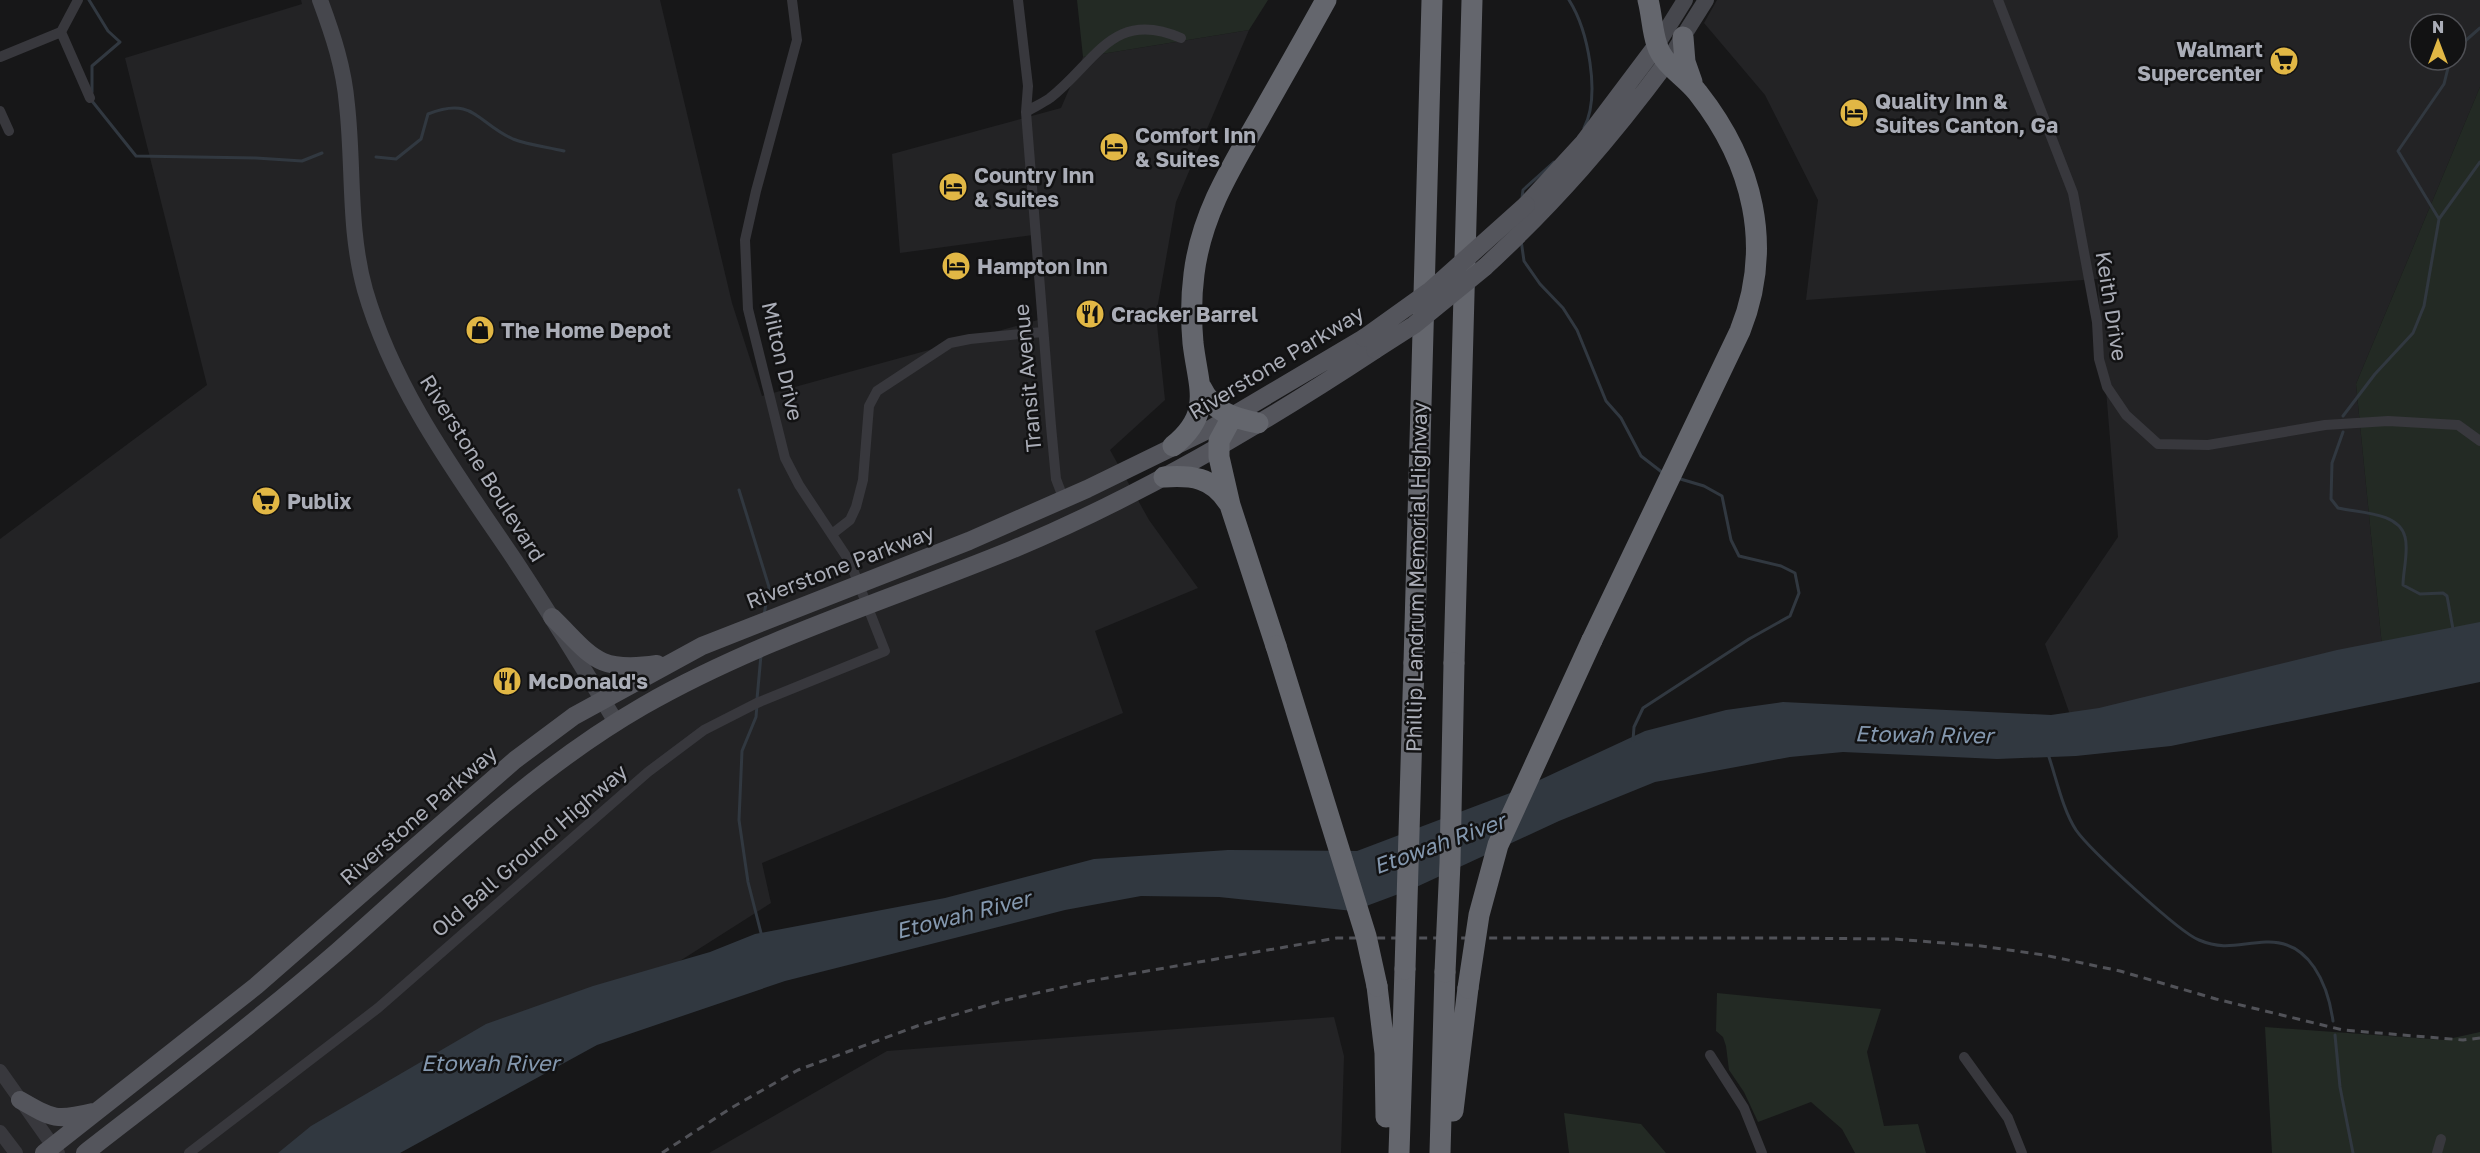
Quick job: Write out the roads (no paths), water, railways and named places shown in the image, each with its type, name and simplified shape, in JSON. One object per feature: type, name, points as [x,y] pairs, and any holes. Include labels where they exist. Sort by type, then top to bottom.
[{"type":"highway","points":[[1173,447],[1187,434],[1197,419],[1201,387],[1193,343],[1192,297],[1194,268],[1206,222],[1230,170],[1326,0]]},
{"type":"highway","name":"Phillip Landrum Memorial Highway","points":[[1399,1153],[1432,0]]},
{"type":"highway","name":"Phillip Landrum Memorial Highway","points":[[1440,1153],[1450,863],[1472,0]]},
{"type":"highway","points":[[1448,1153],[1479,915],[1498,845],[1592,640],[1743,325],[1753,293],[1757,259],[1753,201],[1742,166],[1729,137],[1696,91],[1662,54],[1648,0]]},
{"type":"highway","points":[[1683,37],[1684,62],[1696,91]]},
{"type":"highway","points":[[1201,387],[1215,408],[1232,417],[1258,423]]},
{"type":"highway","points":[[1232,417],[1218,447],[1230,505],[1366,936],[1377,986],[1384,1053],[1386,1153]]},
{"type":"highway","points":[[1164,477],[1202,478],[1217,488],[1230,505]]},
{"type":"main road","name":"Riverstone Boulevard","points":[[320,0],[342,67],[350,139],[354,233],[358,260],[374,318],[414,406],[552,617],[616,722]]},
{"type":"main road","points":[[1370,344],[1440,304],[1525,230],[1578,175],[1623,122],[1662,54],[1685,0]]},
{"type":"main road","points":[[1662,54],[1683,37],[1706,0]]},
{"type":"main road","name":"Riverstone Parkway","points":[[85,1153],[267,1010],[528,786],[616,722],[677,687],[748,653],[1015,548],[1164,477],[1258,423],[1370,344],[1526,205],[1662,54]]},
{"type":"main road","name":"Riverstone Parkway","points":[[51,1151],[256,986],[515,760],[574,716],[668,663],[739,629],[969,541],[1064,500],[1232,417],[1370,344]]},
{"type":"main road","points":[[552,617],[594,658],[609,665],[628,668],[668,663]]},
{"type":"main road","points":[[20,1100],[49,1116],[60,1119],[98,1111]]},
{"type":"street","points":[[0,57],[61,32],[78,0]]},
{"type":"street","name":"Milton Drive","points":[[792,0],[798,40],[745,240],[748,309],[785,458],[850,562],[867,608]]},
{"type":"street","name":"Transit Avenue","points":[[1018,0],[1028,86],[1026,112],[1042,332],[1056,479],[1064,500]]},
{"type":"street","name":"Keith Drive","points":[[1998,0],[2073,194],[2097,322],[2099,359],[2107,387],[2134,422],[2158,444],[2208,445],[2325,425],[2377,422],[2430,422],[2458,426],[2480,441]]},
{"type":"street","points":[[1026,112],[1050,98],[1112,39],[1137,28],[1160,29],[1181,38]]},
{"type":"street","points":[[61,32],[90,98]]},
{"type":"street","points":[[0,111],[9,131]]},
{"type":"street","points":[[832,534],[853,515],[862,484],[870,406],[877,391],[950,343],[1042,332]]},
{"type":"street","name":"Old Ball Ground Highway","points":[[189,1153],[378,1008],[623,793],[704,730],[757,702],[885,651],[867,608]]},
{"type":"street","points":[[1710,1055],[1744,1108],[1762,1153]]},
{"type":"street","points":[[1964,1057],[2008,1118],[2022,1153]]},
{"type":"street","points":[[0,1071],[51,1151]]},
{"type":"street","points":[[0,1132],[16,1153]]},
{"type":"street","points":[[2437,1153],[2441,1139]]},
{"type":"water","name":"Etowah River","points":[[2480,622],[2480,682],[2171,746],[2076,756],[1997,759],[1843,752],[1790,757],[1655,782],[1559,821],[1412,889],[1353,911],[1219,897],[1141,896],[1065,910],[785,981],[597,1045],[400,1153],[278,1153],[311,1126],[486,1024],[593,986],[710,952],[755,934],[945,898],[1094,859],[1228,850],[1357,851],[1518,790],[1645,731],[1726,710],[1783,702],[2051,715],[2099,708],[2337,650]]},
{"type":"waterway","points":[[89,0],[108,31],[120,42],[92,66],[92,92]]},
{"type":"waterway","points":[[1569,0],[1582,28],[1590,63],[1592,98],[1584,128]]},
{"type":"waterway","points":[[2468,38],[2480,28]]},
{"type":"waterway","points":[[2439,219],[2398,151],[2444,84],[2447,72]]},
{"type":"waterway","points":[[92,101],[136,156],[302,161],[322,153]]},
{"type":"waterway","points":[[376,157],[396,159],[421,139],[428,114],[456,108],[474,114],[513,139],[564,151]]},
{"type":"waterway","points":[[1522,198],[1523,190],[1554,162]]},
{"type":"waterway","points":[[2343,416],[2375,374],[2413,333],[2424,306],[2439,219],[2480,162]]},
{"type":"waterway","points":[[1521,240],[1524,261],[1540,284],[1563,308],[1577,330],[1606,401],[1621,418],[1641,456],[1663,473]]},
{"type":"waterway","points":[[2343,432],[2332,463],[2331,499],[2338,508],[2387,518],[2401,529],[2405,537],[2406,548],[2403,585],[2420,594],[2443,593],[2447,596],[2453,629]]},
{"type":"waterway","points":[[1633,740],[1634,727],[1643,708],[1749,639],[1790,616],[1799,593],[1795,573],[1781,566],[1739,556],[1731,540],[1722,496],[1704,486],[1677,478]]},
{"type":"waterway","points":[[739,490],[769,587],[764,615]]},
{"type":"waterway","points":[[757,699],[761,655]]},
{"type":"waterway","points":[[757,705],[756,717],[742,751],[739,820],[748,882],[761,933]]},
{"type":"waterway","points":[[2049,757],[2071,822],[2084,840],[2116,871],[2174,923],[2199,940],[2225,946],[2266,942],[2281,943],[2294,948],[2314,967],[2321,980],[2327,993],[2333,1021]]},
{"type":"waterway","points":[[2335,1035],[2340,1087],[2353,1153]]},
{"type":"railway","points":[[662,1153],[731,1108],[798,1070],[920,1025],[1002,1001],[1090,981],[1337,938],[1894,939],[1981,946],[2044,955],[2120,971],[2216,999],[2343,1030],[2463,1040],[2480,1038]]},
{"type":"place","name":"Walmart Supercenter","points":[[2284,61]]},
{"type":"place","name":"Quality Inn & Suites Canton, Ga","points":[[1854,113]]},
{"type":"place","name":"Comfort Inn & Suites","points":[[1114,147]]},
{"type":"place","name":"Country Inn & Suites","points":[[953,187]]},
{"type":"place","name":"Hampton Inn","points":[[956,266]]},
{"type":"place","name":"Cracker Barrel","points":[[1090,314]]},
{"type":"place","name":"The Home Depot","points":[[480,330]]},
{"type":"place","name":"Publix","points":[[266,501]]},
{"type":"place","name":"McDonald's","points":[[507,681]]}]
